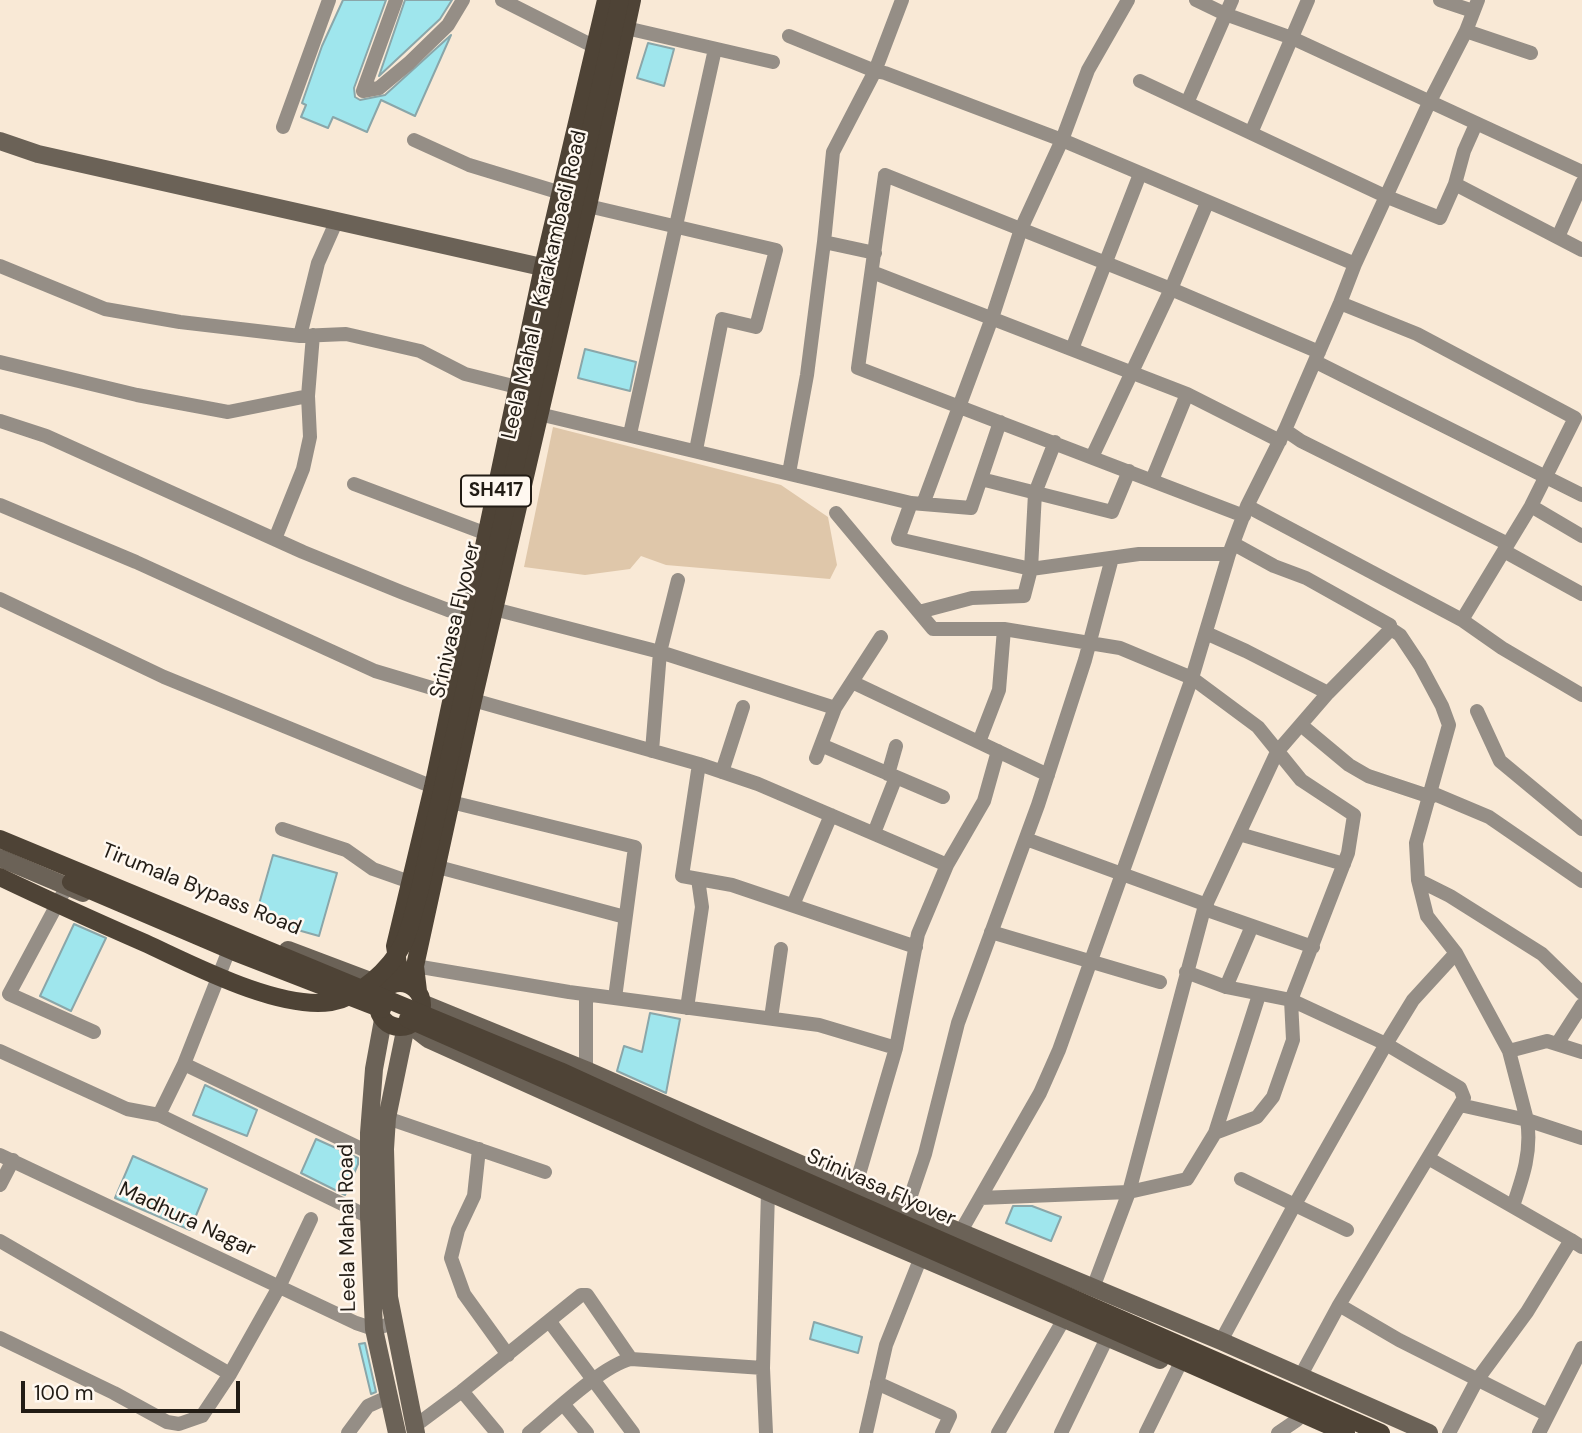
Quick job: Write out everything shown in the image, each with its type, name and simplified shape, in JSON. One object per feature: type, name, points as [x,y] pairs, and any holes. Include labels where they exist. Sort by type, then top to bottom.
[{"type":"main road","name":"Leela Mahal - Karakambadi Road","points":[[394,985],[395,946],[433,788],[543,267],[606,0]]},
{"type":"main road","name":"Srinivasa Flyover","points":[[0,877],[190,964],[261,992],[301,1002],[332,1002],[356,992],[384,972],[403,944],[419,893],[620,0]]},
{"type":"main road","name":"Leela Mahal - Karakambadi Road","points":[[420,997],[415,965],[632,0]]},
{"type":"main road","name":"Srinivasa Flyover","points":[[0,839],[561,1071],[702,1136],[1381,1433]]},
{"type":"main road","name":"Srinivasa Flyover","points":[[0,852],[235,952],[434,1031],[1346,1433]]},
{"type":"main road","points":[[394,985],[413,987],[420,997],[419,1016],[408,1026],[390,1026],[381,1016],[380,996],[394,985]]},
{"type":"street","points":[[283,127],[329,0]]},
{"type":"street","points":[[396,0],[363,91],[379,88],[410,63],[449,25],[463,0]]},
{"type":"street","points":[[502,0],[595,47]]},
{"type":"street","points":[[789,473],[807,375],[833,152],[875,71],[902,0]]},
{"type":"street","points":[[1128,0],[1088,70],[1062,139],[1021,229],[959,407],[917,503],[898,539],[1031,569],[1139,554],[1231,549],[1306,578],[1390,625],[1391,629],[1400,635],[1420,665],[1449,725],[1416,843],[1418,880],[1427,916],[1456,953],[1509,1051],[1530,1137],[1529,1154],[1513,1206]]},
{"type":"street","points":[[1196,0],[1228,7],[1582,172]]},
{"type":"street","points":[[1251,133],[1308,0]]},
{"type":"street","points":[[961,1231],[1040,1093],[1059,1050],[1192,678],[1231,549],[1246,511],[1283,435],[1385,196],[1466,32],[1475,5],[1440,0]]},
{"type":"street","points":[[1187,103],[1228,7]]},
{"type":"street","points":[[626,28],[773,62]]},
{"type":"street","points":[[1466,32],[1531,54]]},
{"type":"street","points":[[789,36],[875,71],[1062,139],[1354,264]]},
{"type":"street","points":[[630,434],[715,49]]},
{"type":"street","points":[[1140,81],[1385,196],[1440,218],[1476,124]]},
{"type":"street","points":[[414,140],[469,164],[561,193]]},
{"type":"street","points":[[0,141],[38,154],[572,273]]},
{"type":"street","points":[[1072,349],[1140,174]]},
{"type":"street","points":[[1582,495],[1317,357],[1171,289],[885,175],[858,368],[1152,480],[1246,511],[1462,621],[1582,695]]},
{"type":"street","points":[[1558,237],[1582,183]]},
{"type":"street","points":[[1455,184],[1582,250]]},
{"type":"street","points":[[1092,457],[1171,289],[1207,202]]},
{"type":"street","points":[[587,206],[776,250],[756,327],[722,319],[695,450]]},
{"type":"street","points":[[275,539],[303,469],[310,438],[306,336],[318,264],[337,220]]},
{"type":"street","points":[[824,242],[875,253]]},
{"type":"street","points":[[0,266],[105,309],[180,322],[306,336],[346,334],[420,351],[466,374],[517,387]]},
{"type":"street","points":[[872,272],[1132,372],[1301,441],[1506,547],[1582,594]]},
{"type":"street","points":[[1340,303],[1417,334],[1578,419],[1531,506],[1462,621]]},
{"type":"street","points":[[0,362],[138,395],[228,412],[308,396]]},
{"type":"street","points":[[1152,480],[1187,394]]},
{"type":"street","points":[[539,414],[917,503],[971,508],[1000,422]]},
{"type":"street","points":[[0,421],[46,436],[275,539],[401,592],[449,610],[469,614]]},
{"type":"street","points":[[919,612],[972,598],[1024,596],[1031,569],[1035,493],[1055,442]]},
{"type":"street","points":[[981,479],[1112,512],[1129,471]]},
{"type":"street","points":[[354,484],[487,534]]},
{"type":"street","points":[[0,505],[136,562],[375,671],[452,694]]},
{"type":"street","points":[[1531,506],[1582,536]]},
{"type":"street","points":[[836,513],[933,629],[1004,629],[1120,648],[1192,678],[1258,727],[1301,780],[1354,815],[1344,864],[1291,1000],[1293,1040],[1273,1097],[1257,1117],[1215,1133]]},
{"type":"street","points":[[906,1210],[925,1154],[958,1023],[1048,775],[1090,643],[1112,558]]},
{"type":"street","points":[[652,751],[660,652],[678,580]]},
{"type":"street","points":[[0,599],[164,677],[433,788]]},
{"type":"street","points":[[494,609],[660,652],[835,708]]},
{"type":"street","points":[[979,742],[999,690],[1004,629]]},
{"type":"street","points":[[1093,1288],[1129,1192],[1186,972],[1206,907],[1239,834],[1277,752],[1328,693],[1391,629]]},
{"type":"street","points":[[1206,633],[1328,693]]},
{"type":"street","points":[[881,637],[835,708],[818,752],[892,776],[943,797]]},
{"type":"street","points":[[852,682],[1048,775]]},
{"type":"street","points":[[473,700],[699,764],[758,784],[947,865]]},
{"type":"street","points":[[722,772],[743,707]]},
{"type":"street","points":[[1477,711],[1500,761],[1582,830]]},
{"type":"street","points":[[1301,725],[1349,765],[1368,776],[1431,795],[1489,817],[1582,881]]},
{"type":"street","points":[[874,833],[892,776],[896,746]]},
{"type":"street","points":[[855,1188],[896,1048],[918,934],[947,865],[984,801],[998,751]]},
{"type":"street","points":[[699,764],[682,876],[732,885],[916,947]]},
{"type":"street","points":[[452,802],[635,847],[615,998]]},
{"type":"street","points":[[793,905],[831,815]]},
{"type":"street","points":[[282,829],[346,850],[373,869],[410,881]]},
{"type":"street","name":"Tirumala Bypass Road","points":[[0,832],[207,918],[394,985]]},
{"type":"street","points":[[1239,834],[1344,864]]},
{"type":"street","points":[[1026,839],[1313,947]]},
{"type":"street","points":[[0,859],[227,955],[381,1016]]},
{"type":"street","points":[[438,867],[625,916]]},
{"type":"street","points":[[687,1008],[702,907],[698,879]]},
{"type":"street","points":[[1418,880],[1450,896],[1542,954],[1582,993]]},
{"type":"street","points":[[67,886],[9,994],[94,1032]]},
{"type":"street","points":[[1226,987],[1252,926]]},
{"type":"street","points":[[991,932],[1160,982]]},
{"type":"street","points":[[771,1018],[781,949]]},
{"type":"street","points":[[1221,1341],[1386,1044],[1413,1000],[1456,953]]},
{"type":"street","points":[[159,1115],[184,1064],[227,955]]},
{"type":"street","points":[[415,965],[586,995],[819,1025],[896,1048]]},
{"type":"street","points":[[1186,972],[1226,987],[1291,1000],[1386,1044],[1460,1088],[1464,1098],[1339,1305],[1300,1377]]},
{"type":"street","points":[[586,995],[586,1070]]},
{"type":"street","points":[[980,1198],[1129,1192],[1187,1180],[1215,1133],[1259,995]]},
{"type":"street","points":[[420,997],[855,1188],[1221,1341],[1429,1433]]},
{"type":"street","points":[[1557,1044],[1582,1005]]},
{"type":"street","name":"Leela Mahal Road","points":[[381,1016],[368,1152],[369,1217],[374,1329],[397,1433]]},
{"type":"street","points":[[408,1026],[428,1039],[768,1192],[1326,1433]]},
{"type":"street","name":"Leela Mahal Road","points":[[408,1026],[387,1118],[385,1149],[389,1297],[416,1430]]},
{"type":"street","points":[[1509,1051],[1547,1041],[1582,1052]]},
{"type":"street","points":[[0,1051],[127,1109],[159,1115],[369,1217]]},
{"type":"street","points":[[184,1064],[368,1152]]},
{"type":"street","points":[[1460,1105],[1580,1133]]},
{"type":"street","points":[[387,1118],[545,1172]]},
{"type":"street","points":[[479,1149],[474,1196],[458,1230],[450,1258],[464,1294],[508,1355]]},
{"type":"street","points":[[0,1185],[6,1157]]},
{"type":"street","name":"Madhura Nagar","points":[[6,1157],[356,1323],[374,1329]]},
{"type":"street","points":[[1429,1158],[1577,1243],[1477,1380],[1449,1433]]},
{"type":"street","points":[[1241,1179],[1347,1230]]},
{"type":"street","points":[[766,1433],[763,1368],[768,1192]]},
{"type":"street","points":[[0,1338],[167,1422],[179,1424],[202,1416],[230,1374],[279,1287],[311,1219]]},
{"type":"street","points":[[0,1241],[230,1374]]},
{"type":"street","points":[[866,1433],[886,1345],[921,1257]]},
{"type":"street","points":[[416,1430],[581,1295],[587,1295],[631,1359]]},
{"type":"street","points":[[1339,1305],[1399,1340],[1548,1415]]},
{"type":"street","points":[[998,1433],[1064,1319]]},
{"type":"street","points":[[550,1322],[633,1433]]},
{"type":"street","points":[[374,1329],[393,1323]]},
{"type":"street","points":[[1061,1433],[1107,1338]]},
{"type":"street","points":[[1539,1433],[1577,1369],[1582,1348]]},
{"type":"street","points":[[533,1432],[593,1381],[622,1361],[631,1359],[763,1368]]},
{"type":"street","points":[[1146,1433],[1178,1368]]},
{"type":"street","points":[[877,1383],[950,1416],[942,1433]]},
{"type":"street","points":[[463,1391],[497,1433]]},
{"type":"street","points":[[348,1433],[368,1406],[388,1398]]},
{"type":"street","points":[[564,1405],[587,1433]]},
{"type":"street","points":[[1278,1433],[1297,1420]]},
{"type":"shaded area","points":[[553,427],[781,485],[828,517],[837,565],[830,579],[666,565],[641,556],[630,569],[585,575],[524,567]]},
{"type":"building","points":[[343,0],[386,0],[354,88],[355,97],[360,100],[385,95],[451,35],[415,116],[381,100],[367,132],[333,117],[328,128],[301,117],[306,105],[302,103],[322,46]]},
{"type":"building","points":[[405,0],[452,0],[440,19],[379,76]]},
{"type":"building","points":[[648,43],[674,49],[664,86],[637,78]]},
{"type":"building","points":[[585,349],[636,362],[630,391],[578,378]]},
{"type":"building","points":[[273,855],[337,873],[319,936],[255,918]]},
{"type":"building","points":[[74,924],[106,938],[71,1011],[40,996]]},
{"type":"building","points":[[650,1013],[680,1019],[666,1093],[617,1071],[624,1046],[642,1052]]},
{"type":"building","points":[[205,1085],[257,1110],[247,1136],[193,1115]]},
{"type":"building","points":[[316,1139],[358,1158],[345,1195],[301,1173]]},
{"type":"building","points":[[133,1156],[207,1189],[190,1230],[115,1198]]},
{"type":"building","points":[[1013,1206],[1032,1206],[1061,1217],[1051,1241],[1006,1223]]},
{"type":"building","points":[[814,1322],[862,1337],[858,1353],[810,1339]]},
{"type":"building","points":[[365,1343],[376,1392],[371,1394],[359,1344]]}]
